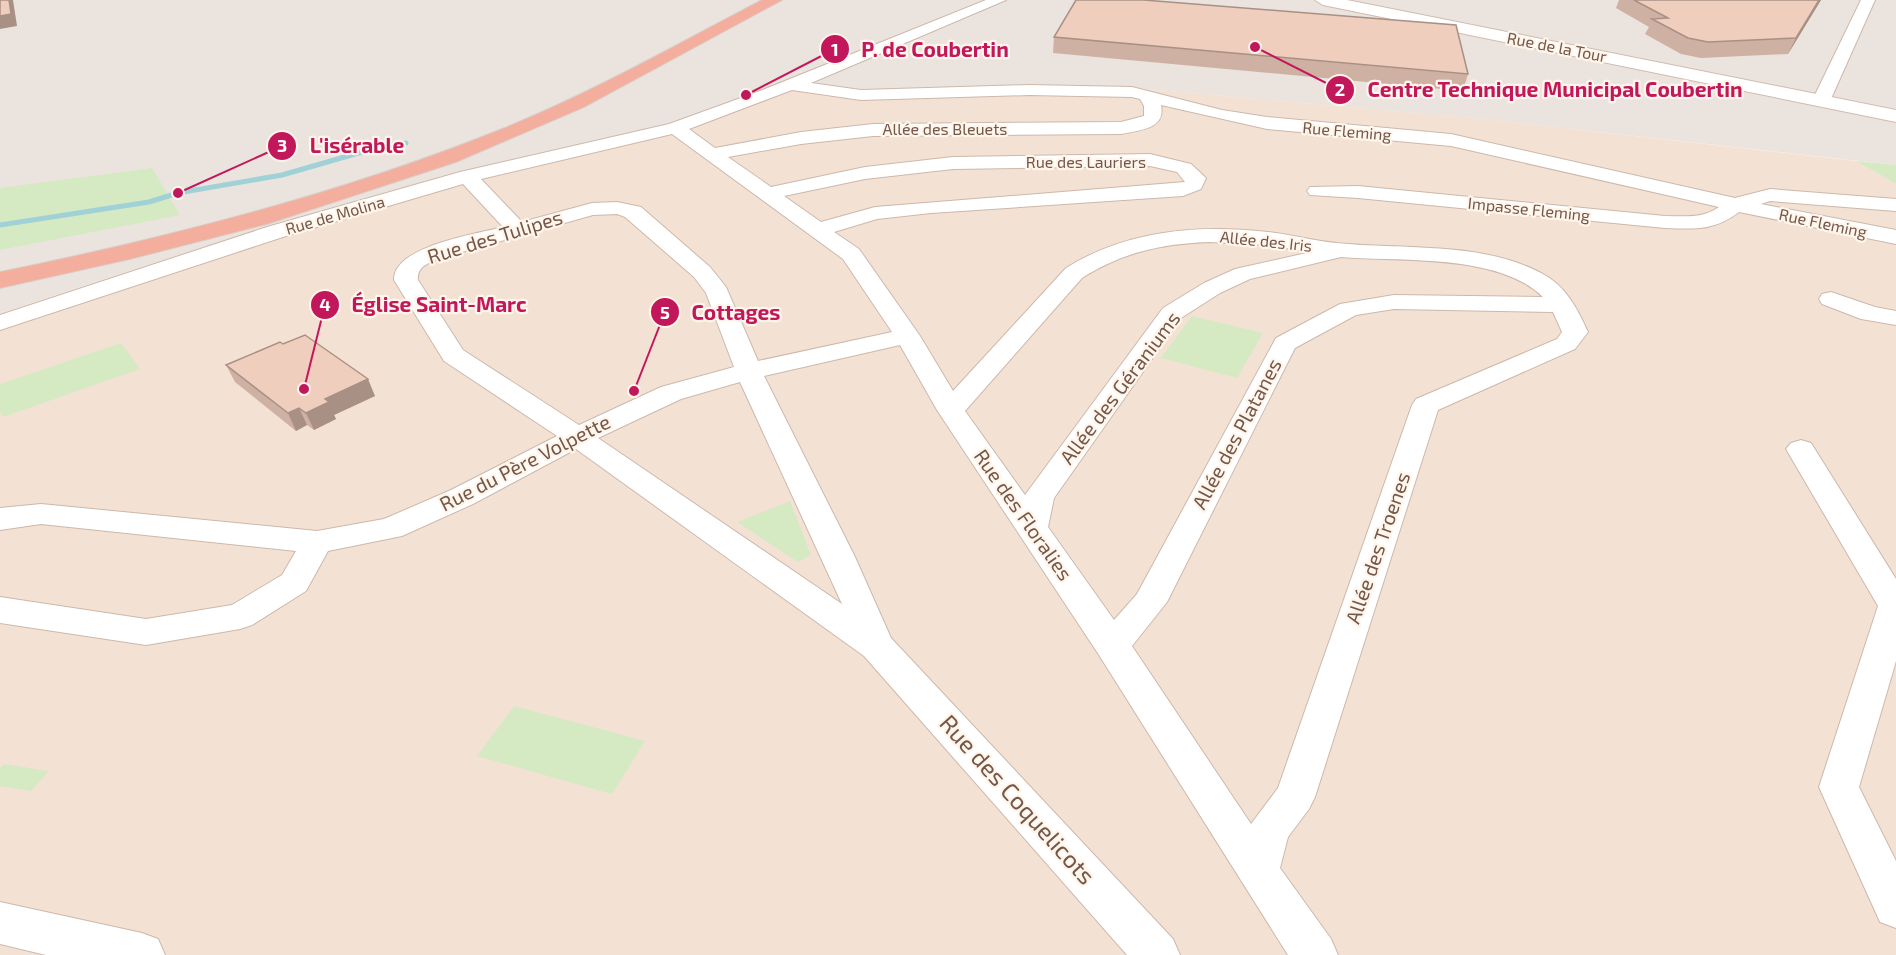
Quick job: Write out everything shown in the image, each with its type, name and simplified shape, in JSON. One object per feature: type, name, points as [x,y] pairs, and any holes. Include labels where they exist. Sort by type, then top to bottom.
[{"type":"highway","points":[[0,266],[142,235],[280,198],[404,160],[512,118],[751,0]]},
{"type":"highway","points":[[0,280],[233,225],[451,156],[570,106],[774,0]]},
{"type":"street","name":"Rue de Molina","points":[[0,323],[276,232],[467,176],[675,128],[791,85],[999,0]]},
{"type":"street","name":"Rue de la Tour","points":[[1323,0],[1896,116]]},
{"type":"street","points":[[1821,101],[1868,0]]},
{"type":"street","name":"Rue Fleming","points":[[791,85],[861,95],[1029,90],[1146,95],[1195,109],[1267,123],[1451,140],[1736,204],[1896,237]]},
{"type":"street","name":"Allée des Bleuets","points":[[712,154],[801,138],[873,130],[1120,128],[1142,124],[1153,118],[1153,106],[1146,95]]},
{"type":"street","name":"Rue des Floralies","points":[[675,128],[850,254],[907,336],[951,410],[1112,645],[1314,955]]},
{"type":"street","name":"Rue des Lauriers","points":[[766,194],[865,173],[953,164],[1150,160],[1184,168],[1196,178],[1194,185],[1183,190],[920,208],[875,213],[817,230]]},
{"type":"street","points":[[467,176],[516,228]]},
{"type":"street","name":"Impasse Fleming","points":[[1317,191],[1369,193],[1665,222],[1696,223],[1716,219],[1736,204]]},
{"type":"street","points":[[1736,204],[1770,195],[1896,205]]},
{"type":"street","name":"Rue des Tulipes","points":[[578,437],[453,355],[406,280],[405,273],[408,267],[429,254],[516,228],[592,209],[617,208],[633,212],[702,272],[718,292],[749,371]]},
{"type":"street","name":"Allée des Iris","points":[[951,410],[1074,273],[1088,262],[1111,251],[1137,244],[1188,237],[1237,235],[1344,251],[1459,260],[1511,269],[1549,287],[1563,305]]},
{"type":"street","name":"Allée des Géraniums","points":[[1032,528],[1039,497],[1172,313],[1212,288],[1244,274],[1344,251]]},
{"type":"street","points":[[1831,299],[1870,314],[1896,318]]},
{"type":"street","name":"Allée des Platanes","points":[[1112,645],[1150,602],[1286,343],[1349,309],[1394,302],[1563,305]]},
{"type":"street","name":"Allée des Troenes","points":[[1258,872],[1269,829],[1295,797],[1426,405],[1566,344],[1575,332],[1563,305]]},
{"type":"street","name":"Rue du Père Volpette","points":[[0,519],[41,514],[317,542],[391,528],[462,497],[578,437],[671,393],[749,371],[907,336]]},
{"type":"street","name":"Rue des Coquelicots","points":[[749,371],[839,557],[877,646]]},
{"type":"street","name":"Rue des Coquelicots","points":[[578,437],[877,646],[1157,955]]},
{"type":"street","points":[[1800,449],[1895,606],[1839,787],[1896,907]]},
{"type":"street","points":[[0,610],[146,632],[240,616],[294,583],[317,542]]},
{"type":"street","points":[[0,923],[142,955]]},
{"type":"shaded area","points":[[0,0],[1896,0],[1896,165],[1493,120],[1103,85],[864,90],[807,83],[668,125],[445,175],[279,223],[0,313]]},
{"type":"shaded area","points":[[807,83],[864,90],[1103,85],[1493,120],[1856,161],[1896,184],[1896,955],[0,955],[0,313],[279,223],[445,175],[668,125]]},
{"type":"green space","points":[[1856,161],[1896,165],[1896,184]]},
{"type":"green space","points":[[152,168],[180,215],[0,250],[0,188]]},
{"type":"green space","points":[[1192,316],[1263,333],[1237,378],[1161,358]]},
{"type":"green space","points":[[121,343],[140,369],[3,417],[0,412],[0,384]]},
{"type":"green space","points":[[790,501],[811,555],[798,562],[737,522]]},
{"type":"green space","points":[[514,706],[645,741],[612,794],[477,756]]},
{"type":"green space","points":[[4,764],[49,771],[31,791],[0,786],[0,768]]},
{"type":"building","points":[[0,0],[9,0],[11,14],[0,16]]},
{"type":"building","points":[[1076,0],[1144,0],[1456,25],[1468,74],[1054,37]]},
{"type":"building","points":[[1634,0],[1819,0],[1796,38],[1708,42],[1688,38],[1652,19],[1668,18]]},
{"type":"building","points":[[305,335],[368,379],[325,399],[329,402],[306,413],[299,408],[288,413],[226,365],[280,342],[283,344]]},
{"type":"waterway","points":[[0,225],[149,202],[178,193],[282,175],[383,146],[406,143]]},
{"type":"place","name":"Centre Technique Municipal Coubertin","points":[[1255,47]]},
{"type":"place","name":"P. de Coubertin","points":[[746,95]]},
{"type":"place","name":"L'isérable","points":[[178,193]]},
{"type":"place","name":"Église Saint-Marc","points":[[304,389]]},
{"type":"place","name":"Cottages","points":[[634,391]]}]
